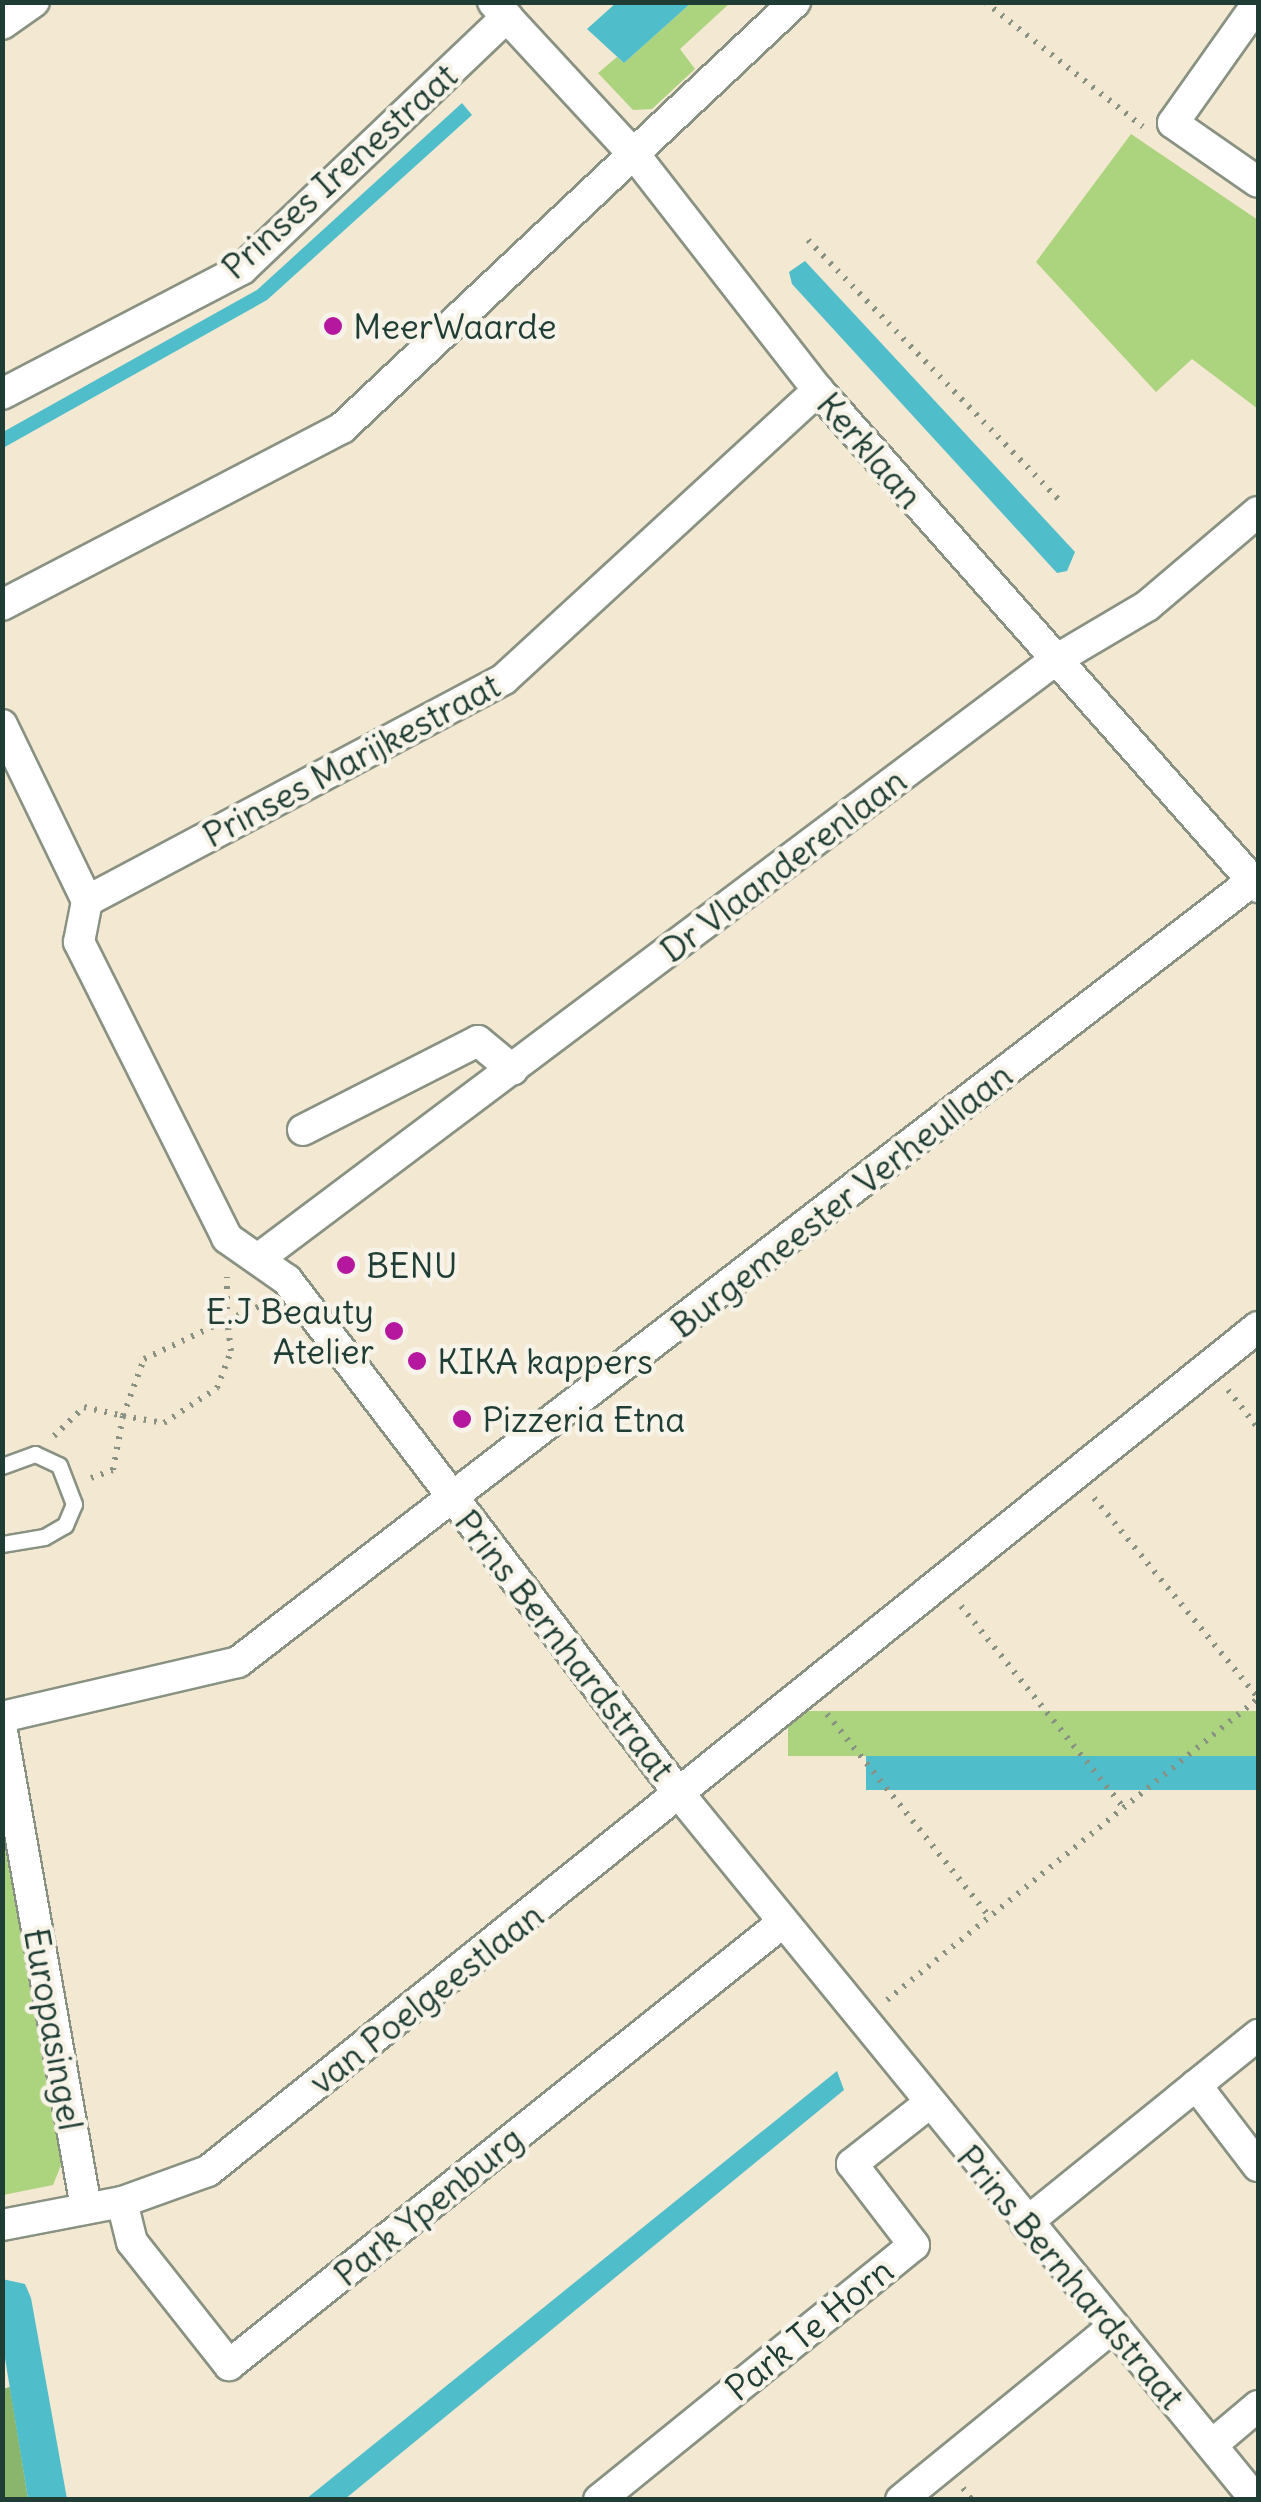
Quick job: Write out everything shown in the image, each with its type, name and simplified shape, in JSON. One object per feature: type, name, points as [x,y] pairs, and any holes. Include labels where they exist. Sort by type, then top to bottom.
[{"type":"street","points":[[2,24],[34,2]]},
{"type":"street","points":[[2,605],[342,428],[638,159],[795,2]]},
{"type":"street","points":[[1258,3],[1173,123],[1258,182]]},
{"type":"street","name":"Kerklaan","points":[[500,10],[638,159],[818,390],[1255,884]]},
{"type":"street","name":"Prinses Irenestraat","points":[[2,394],[242,269],[500,10]]},
{"type":"street","name":"Prinses Marijkestraat","points":[[87,902],[504,679],[818,390]]},
{"type":"street","name":"Dr Vlaanderenlaan","points":[[258,1258],[1054,660],[1147,606],[1258,512]]},
{"type":"street","points":[[2,725],[87,902],[79,942],[227,1238]]},
{"type":"street","name":"Burgemeester Verheullaan","points":[[2,1717],[238,1662],[1255,884]]},
{"type":"street","points":[[303,1130],[478,1041],[513,1070]]},
{"type":"street","name":"Prins Bernhardstraat","points":[[227,1238],[287,1280],[782,1924],[1111,2329],[1213,2444],[1256,2500]]},
{"type":"street","name":"van Poelgeestlaan","points":[[2,2225],[122,2202],[208,2171],[946,1586],[1074,1474],[1258,1327]]},
{"type":"street","name":"Europasingel","points":[[2,1731],[86,2209]]},
{"type":"street","name":"Park Ypenburg","points":[[122,2202],[132,2242],[230,2365],[782,1924]]},
{"type":"street","points":[[1026,2223],[1258,2036]]},
{"type":"street","points":[[1196,2085],[1256,2155]]},
{"type":"street","name":"Park Te Horn","points":[[599,2500],[914,2244],[852,2164],[928,2105]]},
{"type":"street","points":[[901,2500],[1111,2329]]},
{"type":"street","points":[[1213,2444],[1258,2406]]},
{"type":"lane","points":[[2,1466],[34,1454],[60,1465],[71,1484],[65,1525],[2,1544]]},
{"type":"path","points":[[985,2],[1145,128],[1173,123]]},
{"type":"path","points":[[808,240],[1062,503]]},
{"type":"path","points":[[34,1454],[84,1407],[164,1423],[217,1388],[232,1350],[227,1238]]},
{"type":"path","points":[[71,1484],[114,1470],[123,1416],[144,1359],[228,1320],[277,1303],[287,1280]]},
{"type":"path","points":[[1210,1367],[1258,1428]]},
{"type":"path","points":[[862,2020],[1258,1698],[1074,1474]]},
{"type":"path","points":[[946,1586],[1124,1808]]},
{"type":"path","points":[[810,1693],[990,1916]]},
{"type":"green space","points":[[691,3],[730,3],[680,49],[695,69],[652,109],[633,110],[598,73],[617,57],[624,63]]},
{"type":"green space","points":[[1131,134],[1258,220],[1258,409],[1192,359],[1156,392],[1036,262]]},
{"type":"green space","points":[[788,1711],[1258,1711],[1258,1756],[788,1756]]},
{"type":"green space","points":[[2,1833],[63,2160],[53,2185],[3,2195]]},
{"type":"green space","points":[[10,2387],[28,2499],[3,2499],[2,2389]]},
{"type":"water","points":[[616,2],[691,3],[624,63],[587,29]]},
{"type":"water","points":[[462,103],[472,115],[267,300],[3,448],[3,432],[257,290]]},
{"type":"water","points":[[805,261],[1075,552],[1067,571],[1057,573],[792,284],[789,272]]},
{"type":"water","points":[[866,1756],[1258,1756],[1258,1790],[866,1790]]},
{"type":"water","points":[[837,2071],[844,2090],[345,2499],[306,2499]]},
{"type":"water","points":[[2,2279],[25,2284],[31,2298],[67,2499],[28,2499],[3,2346]]},
{"type":"place","name":"MeerWaarde","points":[[333,326]]},
{"type":"place","name":"BENU","points":[[346,1265]]},
{"type":"place","name":"E.J Beauty Atelier","points":[[394,1331]]},
{"type":"place","name":"KIKA kappers","points":[[417,1361]]},
{"type":"place","name":"Pizzeria Etna","points":[[462,1419]]}]
